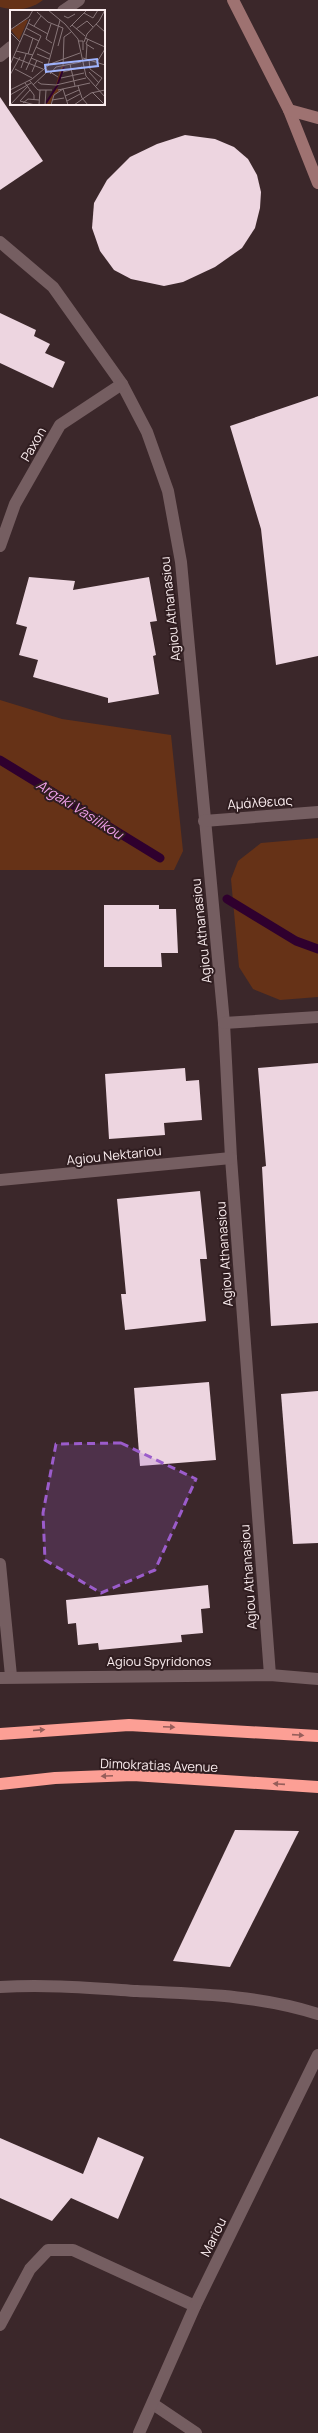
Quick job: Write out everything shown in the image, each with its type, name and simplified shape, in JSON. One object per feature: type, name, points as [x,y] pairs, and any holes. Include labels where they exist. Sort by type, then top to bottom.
[{"type":"highway","points":[[0,1734],[129,1725],[318,1736]]},
{"type":"highway","name":"Dimokratias Avenue","points":[[0,1784],[55,1778],[133,1775],[318,1787]]},
{"type":"street","points":[[64,10],[79,0]]},
{"type":"street","points":[[233,0],[290,110],[318,183]]},
{"type":"street","points":[[290,110],[318,118]]},
{"type":"street","name":"Agiou Athanasiou","points":[[0,242],[53,287],[122,384],[147,432],[168,491],[181,562],[224,1023],[231,1158],[270,1675]]},
{"type":"street","name":"Paxon","points":[[0,546],[15,504],[60,425],[122,384]]},
{"type":"street","name":"Αμάλθειας","points":[[204,821],[318,812]]},
{"type":"street","points":[[224,1023],[318,1017]]},
{"type":"street","name":"Agiou Nektariou","points":[[0,1180],[231,1158]]},
{"type":"street","points":[[0,1564],[5,1677]]},
{"type":"street","name":"Agiou Spyridonos","points":[[5,1677],[270,1675],[318,1679]]},
{"type":"street","points":[[0,1987],[60,1987],[240,1996],[290,2005],[318,2014]]},
{"type":"street","name":"Mariou","points":[[139,2433],[195,2306],[318,2055]]},
{"type":"street","points":[[0,2325],[30,2269],[48,2250],[73,2250],[195,2306]]},
{"type":"street","points":[[153,2404],[196,2433]]},
{"type":"highlighted area","points":[[121,1443],[196,1479],[182,1514],[155,1570],[101,1593],[45,1560],[43,1513],[56,1444]]},
{"type":"shaded area","points":[[0,0],[43,0],[28,8],[12,9],[0,7]]},
{"type":"shaded area","points":[[0,700],[62,719],[171,735],[183,851],[174,870],[0,870]]},
{"type":"shaded area","points":[[318,838],[318,997],[280,1000],[253,989],[239,967],[231,879],[238,861],[261,843]]},
{"type":"building","points":[[0,97],[43,161],[0,190]]},
{"type":"building","points":[[185,135],[215,139],[234,147],[248,159],[257,175],[261,192],[260,208],[255,228],[242,248],[215,267],[183,282],[164,286],[131,279],[114,270],[100,251],[92,228],[94,203],[107,180],[130,157],[157,144]]},
{"type":"building","points":[[0,313],[36,330],[34,336],[50,344],[45,353],[65,362],[53,388],[0,363]]},
{"type":"building","points":[[318,396],[318,656],[276,665],[261,529],[230,426]]},
{"type":"building","points":[[29,577],[75,581],[73,590],[149,577],[157,621],[150,622],[156,655],[153,656],[159,694],[108,703],[108,698],[33,677],[38,660],[19,655],[27,627],[16,624]]},
{"type":"building","points":[[104,905],[159,905],[159,909],[176,909],[178,953],[161,953],[162,967],[104,967]]},
{"type":"building","points":[[318,1063],[318,1323],[271,1326],[262,1167],[266,1166],[258,1068]]},
{"type":"building","points":[[185,1068],[186,1081],[199,1080],[202,1120],[164,1123],[165,1135],[109,1139],[105,1074]]},
{"type":"building","points":[[200,1191],[207,1259],[200,1259],[206,1321],[125,1330],[121,1294],[126,1294],[117,1199]]},
{"type":"building","points":[[209,1382],[216,1460],[140,1466],[134,1388]]},
{"type":"building","points":[[318,1391],[318,1543],[293,1544],[281,1394]]},
{"type":"building","points":[[208,1585],[210,1608],[201,1609],[203,1633],[181,1635],[182,1642],[99,1650],[98,1643],[78,1645],[76,1623],[68,1624],[66,1600]]},
{"type":"building","points":[[235,1830],[299,1831],[230,1967],[173,1961]]},
{"type":"building","points":[[98,2137],[144,2157],[118,2219],[71,2198],[52,2221],[0,2198],[0,2138],[83,2174]]},
{"type":"waterway","name":"Argaki Vasilikou","points":[[0,760],[160,858]]},
{"type":"waterway","name":"Argaki Vasilikou","points":[[227,899],[296,941],[318,949]]}]
